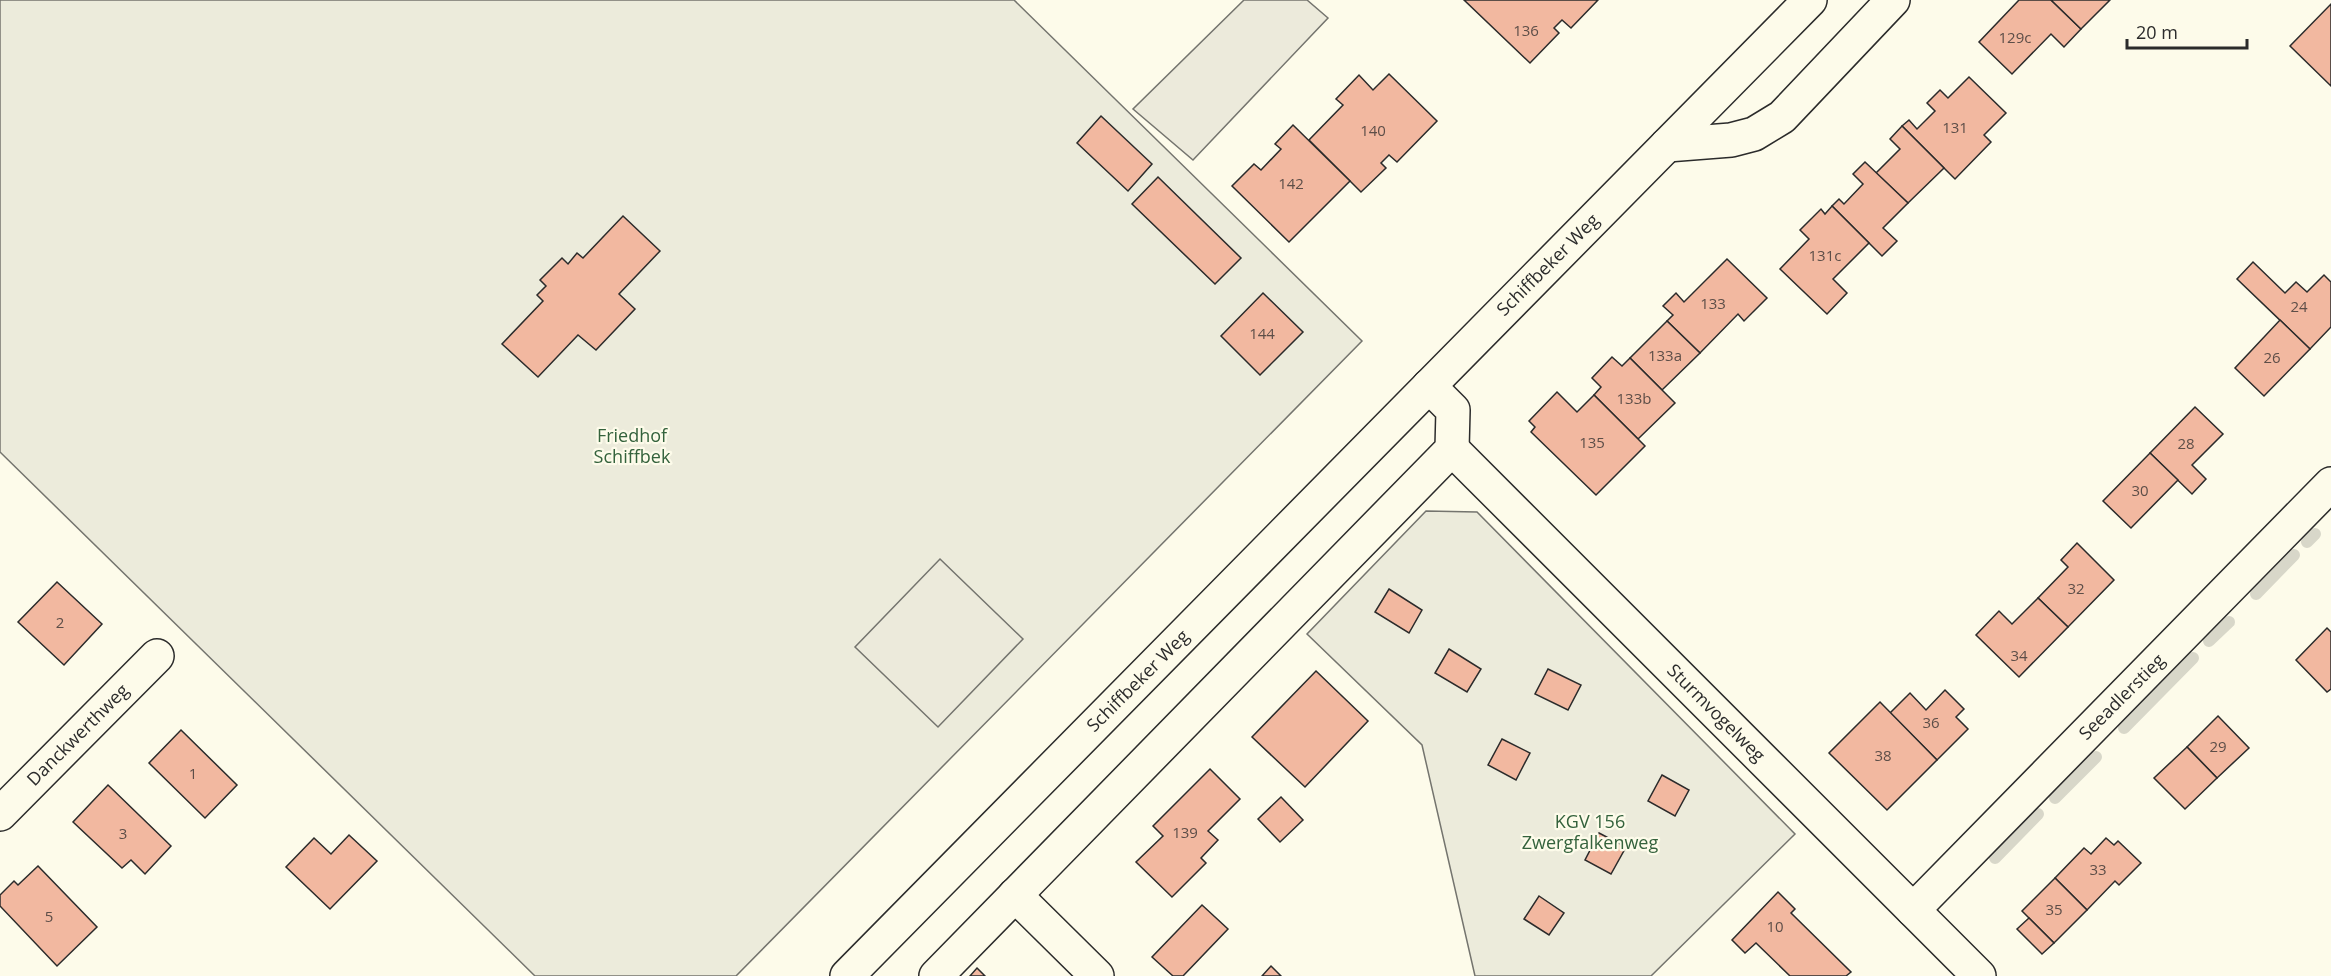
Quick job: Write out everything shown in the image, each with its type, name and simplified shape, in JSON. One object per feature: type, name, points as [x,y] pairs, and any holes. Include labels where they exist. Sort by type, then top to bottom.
[{"type":"street","name":"Schiffbeker Weg","points":[[847,976],[1810,0]]},
{"type":"street","points":[[1666,145],[1731,140],[1754,134],[1782,117],[1893,0]]},
{"type":"street","points":[[936,976],[1452,449],[1453,411],[1429,386]]},
{"type":"street","name":"Sturmvogelweg","points":[[1452,449],[1979,976]]},
{"type":"street","name":"Seeadlerstieg","points":[[1913,910],[2331,484]]},
{"type":"street","name":"Danckwerthweg","points":[[0,814],[157,656]]},
{"type":"street","points":[[1016,895],[1097,976]]},
{"type":"green space","name":"Friedhof Schiffbek","points":[[0,0],[1014,0],[1362,341],[736,976],[535,976],[0,452]]},
{"type":"green space","name":"KGV 156 Zwergfalkenweg","points":[[1426,511],[1477,512],[1795,834],[1651,976],[1475,976],[1422,745],[1307,634]]},
{"type":"shaded area","points":[[1244,0],[1307,0],[1328,18],[1193,160],[1133,109]]},
{"type":"shaded area","points":[[940,559],[1023,639],[938,727],[855,647]]},
{"type":"building","points":[[1464,0],[1598,0],[1571,28],[1562,20],[1554,28],[1559,33],[1530,63]]},
{"type":"building","points":[[2019,0],[2051,0],[2081,29],[2064,47],[2051,34],[2012,74],[1979,42]]},
{"type":"building","points":[[2051,0],[2110,0],[2081,29]]},
{"type":"building","points":[[2331,4],[2331,86],[2290,46]]},
{"type":"building","points":[[1389,74],[1437,121],[1397,162],[1389,155],[1381,163],[1386,168],[1361,192],[1309,140],[1343,105],[1336,99],[1359,75],[1373,90]]},
{"type":"building","points":[[1969,77],[2006,113],[1984,135],[1991,142],[1955,179],[1902,126],[1909,120],[1917,129],[1935,111],[1927,103],[1940,90],[1948,98]]},
{"type":"building","points":[[1101,116],[1152,164],[1128,191],[1077,143]]},
{"type":"building","points":[[1293,125],[1350,181],[1289,242],[1232,186],[1254,164],[1261,170],[1281,149],[1275,144]]},
{"type":"building","points":[[1902,126],[1944,168],[1908,203],[1876,173],[1900,149],[1890,139]]},
{"type":"building","points":[[1865,162],[1908,203],[1883,228],[1897,241],[1882,256],[1832,206],[1839,199],[1844,204],[1863,184],[1853,174]]},
{"type":"building","points":[[1158,177],[1241,258],[1215,284],[1132,204]]},
{"type":"building","points":[[1832,206],[1869,243],[1833,279],[1847,293],[1827,314],[1780,269],[1809,239],[1800,230],[1821,209],[1825,214]]},
{"type":"building","points":[[623,216],[660,251],[619,294],[635,309],[596,350],[578,335],[538,377],[502,344],[543,301],[537,295],[546,286],[540,280],[562,258],[568,264],[577,253],[583,258]]},
{"type":"building","points":[[1727,259],[1767,298],[1744,321],[1738,314],[1700,353],[1667,321],[1673,315],[1663,306],[1676,293],[1684,302]]},
{"type":"building","points":[[2253,262],[2285,293],[2296,282],[2307,292],[2324,275],[2331,282],[2331,327],[2310,349],[2237,279]]},
{"type":"building","points":[[1263,293],[1303,332],[1260,375],[1221,336]]},
{"type":"building","points":[[2280,320],[2310,349],[2264,396],[2235,368]]},
{"type":"building","points":[[1667,321],[1700,353],[1662,390],[1630,358]]},
{"type":"building","points":[[1612,357],[1622,366],[1630,358],[1675,403],[1638,439],[1594,395],[1601,387],[1592,378]]},
{"type":"building","points":[[1557,392],[1577,412],[1594,395],[1645,446],[1596,495],[1531,432],[1535,427],[1529,421]]},
{"type":"building","points":[[2195,407],[2223,434],[2192,465],[2206,479],[2192,494],[2150,453]]},
{"type":"building","points":[[2150,453],[2178,480],[2131,528],[2103,501]]},
{"type":"building","points":[[2077,543],[2114,580],[2068,627],[2038,598],[2068,567],[2061,560]]},
{"type":"building","points":[[57,582],[102,624],[64,665],[18,622]]},
{"type":"building","points":[[1389,589],[1422,610],[1409,633],[1375,612]]},
{"type":"building","points":[[2038,598],[2068,627],[2019,677],[1976,635],[1999,611],[2012,624]]},
{"type":"building","points":[[2327,628],[2331,632],[2331,689],[2327,692],[2296,660]]},
{"type":"building","points":[[1449,649],[1481,669],[1467,692],[1435,673]]},
{"type":"building","points":[[1548,669],[1581,685],[1568,710],[1535,694]]},
{"type":"building","points":[[1316,671],[1368,721],[1305,787],[1252,737]]},
{"type":"building","points":[[1945,690],[1964,709],[1956,717],[1968,729],[1937,760],[1890,713],[1910,693],[1926,710]]},
{"type":"building","points":[[1880,702],[1937,760],[1887,810],[1829,753]]},
{"type":"building","points":[[2218,716],[2249,748],[2217,778],[2187,747]]},
{"type":"building","points":[[181,730],[237,785],[205,818],[149,763]]},
{"type":"building","points":[[1502,739],[1530,753],[1516,780],[1488,765]]},
{"type":"building","points":[[2187,747],[2217,778],[2185,809],[2154,778]]},
{"type":"building","points":[[1210,769],[1240,799],[1208,831],[1218,840],[1201,858],[1206,863],[1172,897],[1136,862],[1163,836],[1153,826]]},
{"type":"building","points":[[1662,775],[1689,790],[1675,816],[1648,801]]},
{"type":"building","points":[[108,785],[171,846],[145,874],[131,860],[122,868],[73,822]]},
{"type":"building","points":[[1281,797],[1303,820],[1280,842],[1258,819]]},
{"type":"building","points":[[1599,833],[1626,847],[1611,874],[1585,860]]},
{"type":"building","points":[[349,835],[377,861],[330,909],[286,867],[314,838],[331,854]]},
{"type":"building","points":[[2106,838],[2114,845],[2118,841],[2141,863],[2119,885],[2115,881],[2087,910],[2055,878],[2084,848],[2091,854]]},
{"type":"building","points":[[38,866],[97,927],[57,966],[0,906],[0,895],[14,881],[18,885]]},
{"type":"building","points":[[2055,878],[2087,910],[2054,943],[2022,911]]},
{"type":"building","points":[[1778,892],[1795,909],[1791,913],[1851,972],[1846,976],[1790,976],[1756,943],[1745,953],[1732,940]]},
{"type":"building","points":[[1539,896],[1564,913],[1549,935],[1524,919]]},
{"type":"building","points":[[1202,905],[1228,929],[1183,976],[1173,976],[1152,957]]},
{"type":"building","points":[[2029,918],[2054,943],[2042,954],[2017,929]]},
{"type":"building","points":[[1271,966],[1281,976],[1262,976]]},
{"type":"building","points":[[977,968],[985,976],[970,976]]},
{"type":"waterway","points":[[2307,542],[2315,534]]},
{"type":"waterway","points":[[2256,594],[2294,555]]},
{"type":"waterway","points":[[2209,641],[2229,622]]},
{"type":"waterway","points":[[2124,728],[2193,658]]},
{"type":"waterway","points":[[2055,798],[2096,757]]},
{"type":"waterway","points":[[1995,858],[2038,814]]}]
